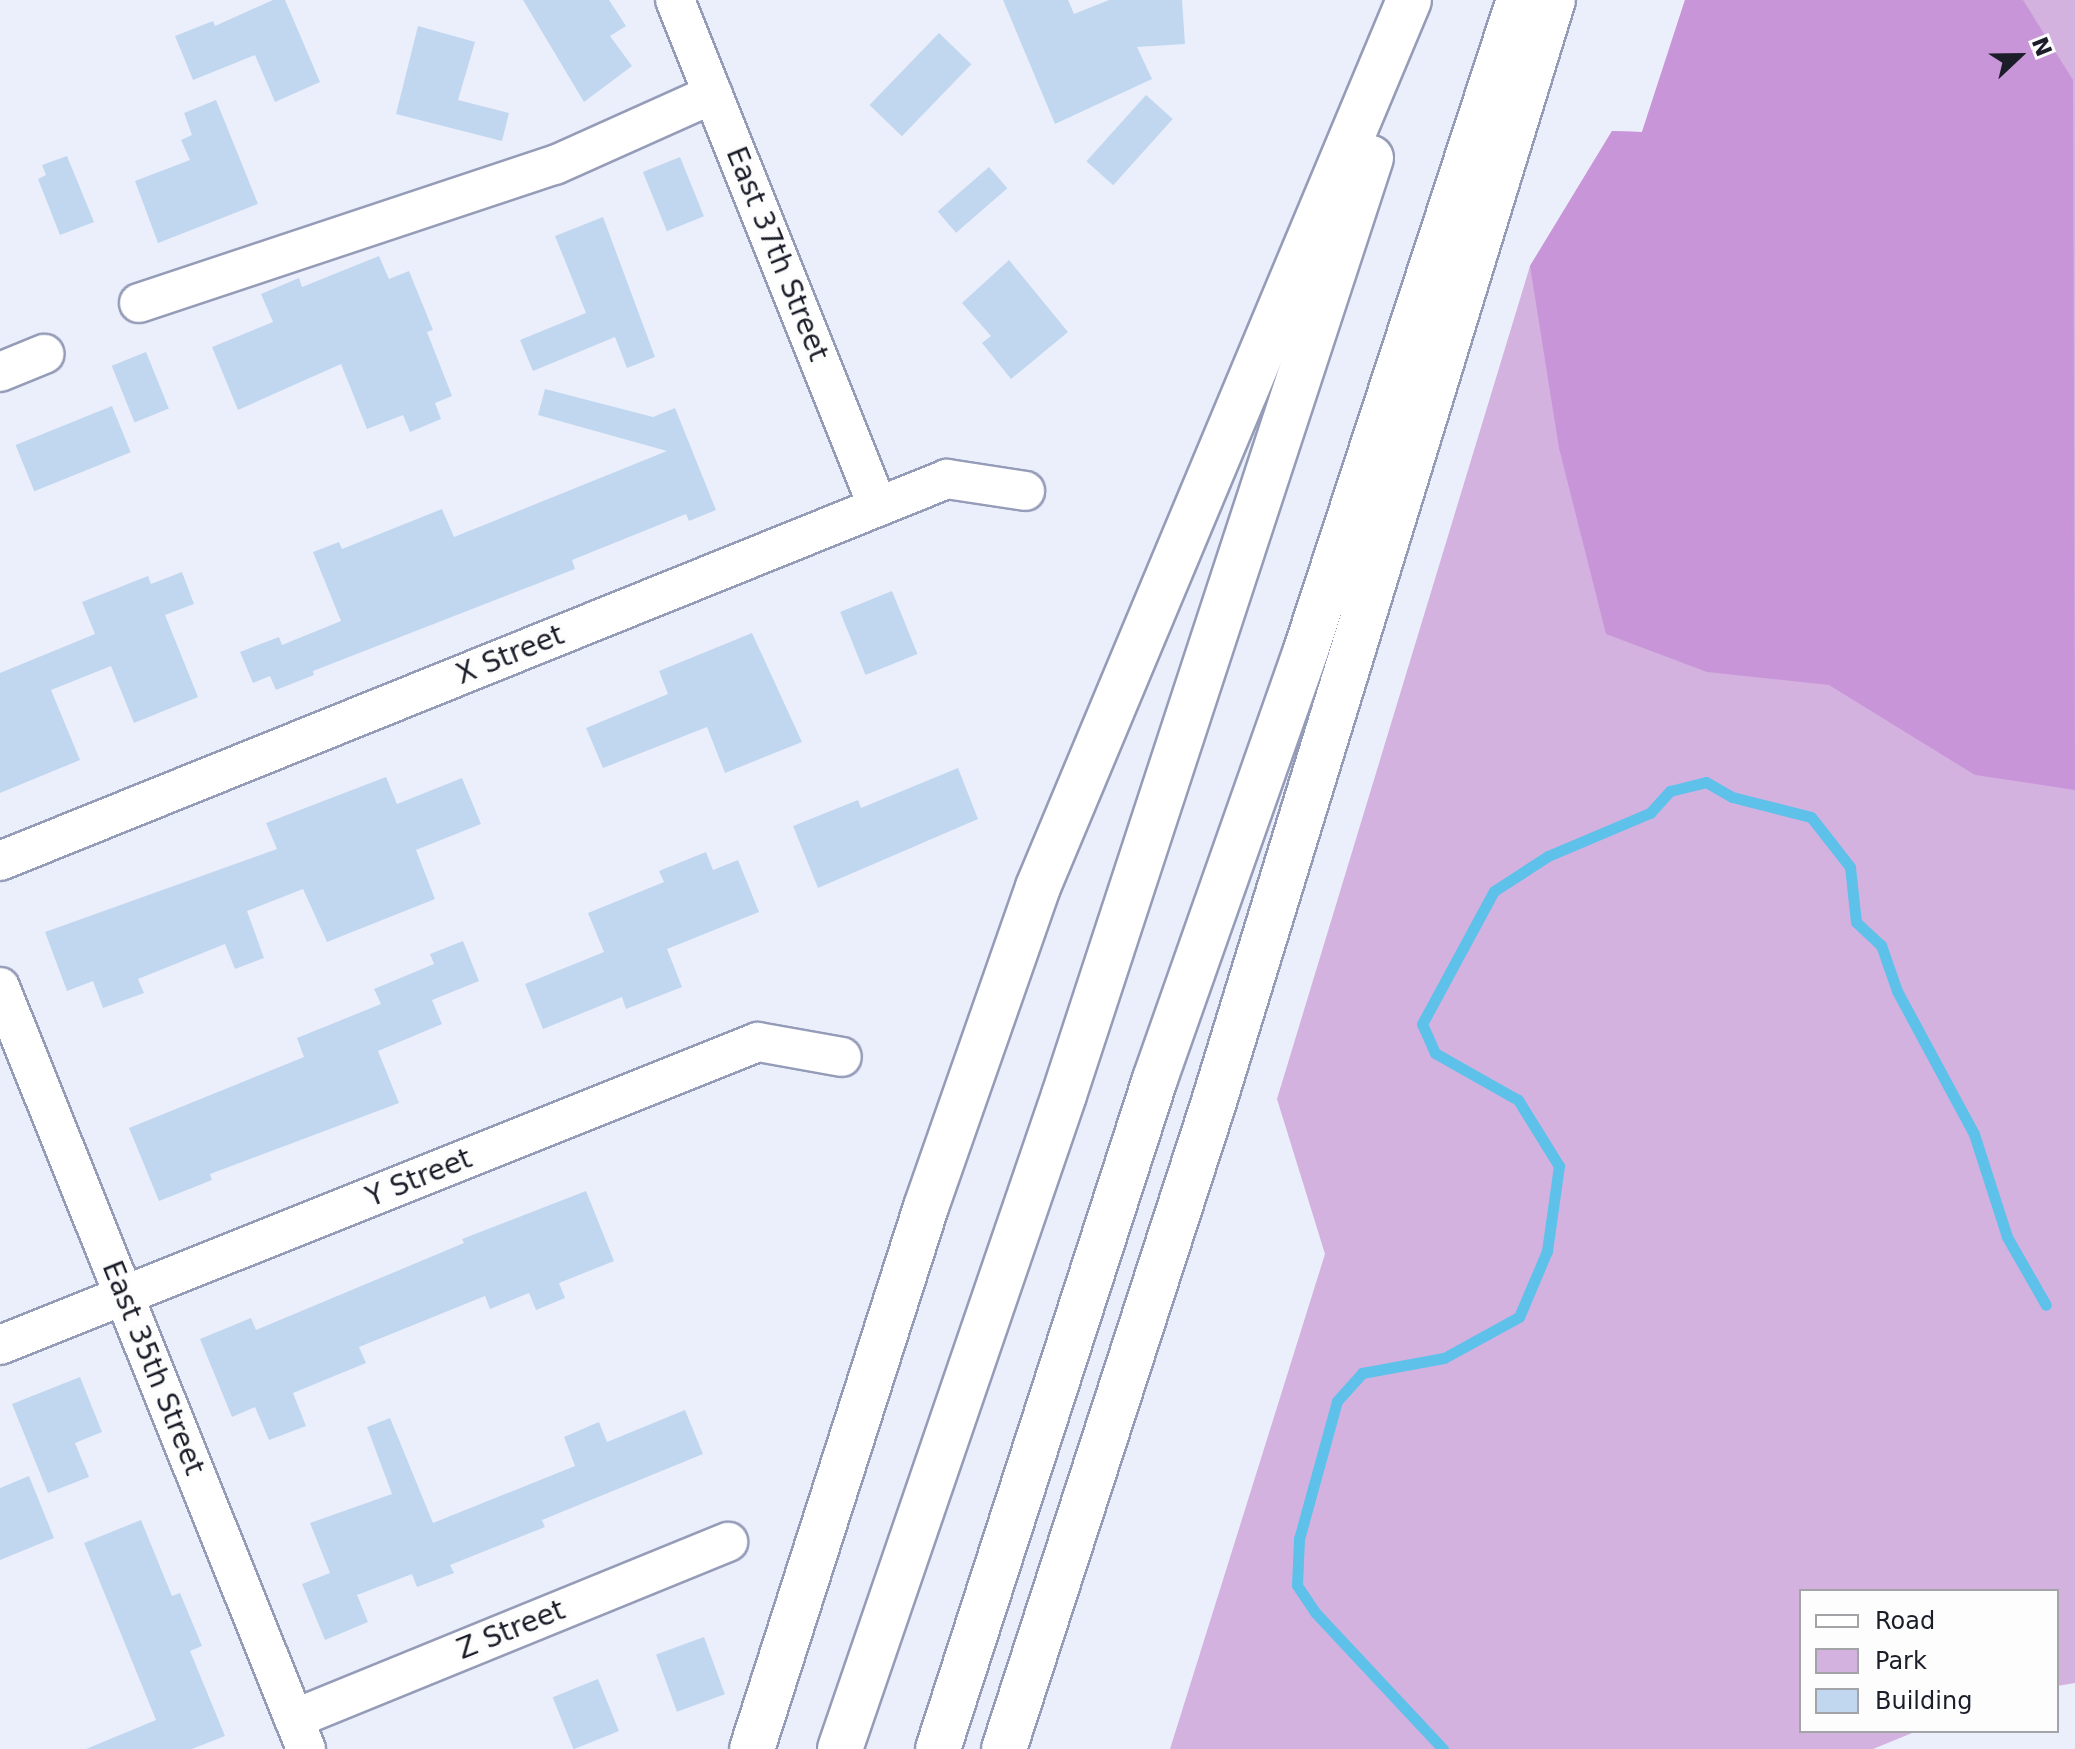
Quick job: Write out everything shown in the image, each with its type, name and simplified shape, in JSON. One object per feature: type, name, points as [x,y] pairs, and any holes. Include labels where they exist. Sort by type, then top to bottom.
[{"type":"highway","points":[[752,1749],[926,1207],[1038,887],[1409,0]]},
{"type":"highway","points":[[840,1749],[1064,1095],[1423,0]]},
{"type":"highway","points":[[938,1749],[1155,1079],[1311,635],[1519,0]]},
{"type":"highway","points":[[1004,1749],[1213,1105],[1553,0]]},
{"type":"street","name":"East 37th Street","points":[[675,0],[878,507]]},
{"type":"street","points":[[139,303],[555,165],[713,94]]},
{"type":"street","points":[[0,372],[44,354]]},
{"type":"street","name":"X Street","points":[[0,861],[947,479],[1025,491]]},
{"type":"street","name":"East 35th Street","points":[[0,987],[300,1734]]},
{"type":"street","name":"Y Street","points":[[0,1345],[758,1042],[842,1057]]},
{"type":"street","name":"Z Street","points":[[300,1734],[728,1542]]},
{"type":"green space","points":[[1685,0],[2075,0],[2075,1683],[2059,1686],[2059,1589],[1799,1589],[1799,1733],[1912,1733],[1873,1749],[1170,1749],[1325,1254],[1277,1099],[1530,266],[1612,131],[1642,132]]},
{"type":"shaded area","points":[[1685,0],[2023,0],[2073,80],[2075,790],[1975,775],[1829,685],[1707,672],[1606,634],[1559,448],[1530,266],[1612,131],[1642,132]]},
{"type":"building","points":[[273,0],[285,0],[320,82],[275,102],[255,55],[193,80],[175,36],[213,21],[215,26]]},
{"type":"building","points":[[523,0],[609,0],[626,26],[610,36],[632,66],[584,102]]},
{"type":"building","points":[[1003,0],[1068,0],[1074,14],[1109,0],[1182,0],[1185,44],[1137,47],[1152,79],[1055,124]]},
{"type":"building","points":[[418,26],[475,42],[458,100],[509,113],[502,141],[396,114]]},
{"type":"building","points":[[939,33],[971,64],[902,136],[870,105]]},
{"type":"building","points":[[1146,95],[1173,119],[1113,185],[1086,161]]},
{"type":"building","points":[[216,100],[258,204],[158,243],[135,181],[190,160],[181,140],[192,135],[184,113]]},
{"type":"building","points":[[67,156],[94,222],[60,235],[38,179],[46,175],[42,165]]},
{"type":"building","points":[[680,157],[704,216],[667,231],[643,172]]},
{"type":"building","points":[[989,167],[1007,188],[956,233],[938,212]]},
{"type":"building","points":[[603,217],[655,357],[627,368],[615,337],[533,371],[520,340],[586,313],[555,236]]},
{"type":"building","points":[[379,256],[389,279],[409,271],[433,330],[427,332],[452,396],[435,403],[441,419],[410,432],[403,415],[367,429],[341,364],[238,410],[212,347],[273,322],[261,294],[299,278],[302,287]]},
{"type":"building","points":[[1009,260],[1068,332],[1011,379],[982,343],[991,336],[962,303]]},
{"type":"building","points":[[146,352],[169,409],[135,422],[112,366]]},
{"type":"building","points":[[545,389],[653,417],[675,408],[716,510],[689,521],[686,514],[572,560],[575,569],[313,671],[314,675],[276,690],[270,676],[253,683],[240,652],[279,637],[282,645],[341,621],[313,552],[339,542],[342,549],[442,509],[454,537],[667,451],[538,415]]},
{"type":"building","points":[[112,406],[131,452],[34,491],[16,445]]},
{"type":"building","points":[[182,572],[194,604],[165,615],[198,697],[134,723],[111,666],[51,690],[80,760],[0,793],[0,673],[95,634],[82,602],[148,576],[151,584]]},
{"type":"building","points":[[892,591],[917,654],[866,675],[840,612]]},
{"type":"building","points":[[752,633],[802,742],[725,773],[707,727],[603,768],[586,728],[668,694],[659,671]]},
{"type":"building","points":[[958,768],[978,819],[818,888],[793,826],[858,800],[861,808]]},
{"type":"building","points":[[386,777],[397,804],[462,778],[481,824],[416,850],[435,899],[327,942],[303,889],[247,911],[264,958],[235,969],[225,944],[138,979],[144,993],[103,1008],[93,981],[67,991],[45,932],[277,849],[266,823]]},
{"type":"building","points":[[706,852],[713,870],[738,860],[759,912],[667,949],[682,987],[626,1009],[622,997],[543,1029],[525,984],[604,952],[588,913],[664,882],[659,871]]},
{"type":"building","points":[[463,941],[479,981],[432,1000],[442,1024],[378,1051],[399,1103],[210,1174],[212,1180],[159,1201],[129,1128],[304,1057],[297,1038],[381,1004],[374,989],[434,964],[430,954]]},
{"type":"building","points":[[586,1191],[614,1261],[559,1283],[565,1298],[536,1310],[529,1293],[490,1309],[485,1296],[359,1347],[366,1363],[293,1393],[306,1426],[269,1440],[255,1407],[232,1417],[200,1339],[251,1318],[256,1330],[464,1243],[462,1239]]},
{"type":"building","points":[[80,1377],[102,1432],[75,1443],[89,1477],[48,1493],[12,1404]]},
{"type":"building","points":[[685,1410],[703,1454],[542,1520],[545,1527],[450,1565],[454,1573],[417,1587],[412,1574],[357,1595],[368,1622],[325,1640],[302,1584],[330,1573],[310,1523],[392,1494],[367,1427],[390,1418],[433,1523],[575,1466],[564,1437],[599,1422],[607,1442]]},
{"type":"building","points":[[29,1476],[54,1538],[0,1560],[0,1488]]},
{"type":"building","points":[[141,1520],[172,1596],[180,1593],[202,1646],[190,1651],[225,1736],[192,1749],[86,1749],[156,1720],[84,1543]]},
{"type":"building","points":[[704,1637],[725,1694],[677,1712],[656,1654]]},
{"type":"building","points":[[598,1679],[619,1731],[573,1749],[553,1697]]},
{"type":"waterway","points":[[1443,1749],[1315,1612],[1297,1585],[1299,1539],[1337,1401],[1362,1373],[1444,1358],[1519,1317],[1547,1251],[1559,1166],[1518,1100],[1435,1053],[1422,1024],[1494,891],[1548,856],[1650,813],[1670,791],[1706,782],[1732,797],[1811,817],[1850,867],[1856,922],[1881,945],[1897,991],[1974,1134],[2007,1237],[2046,1305]]}]
